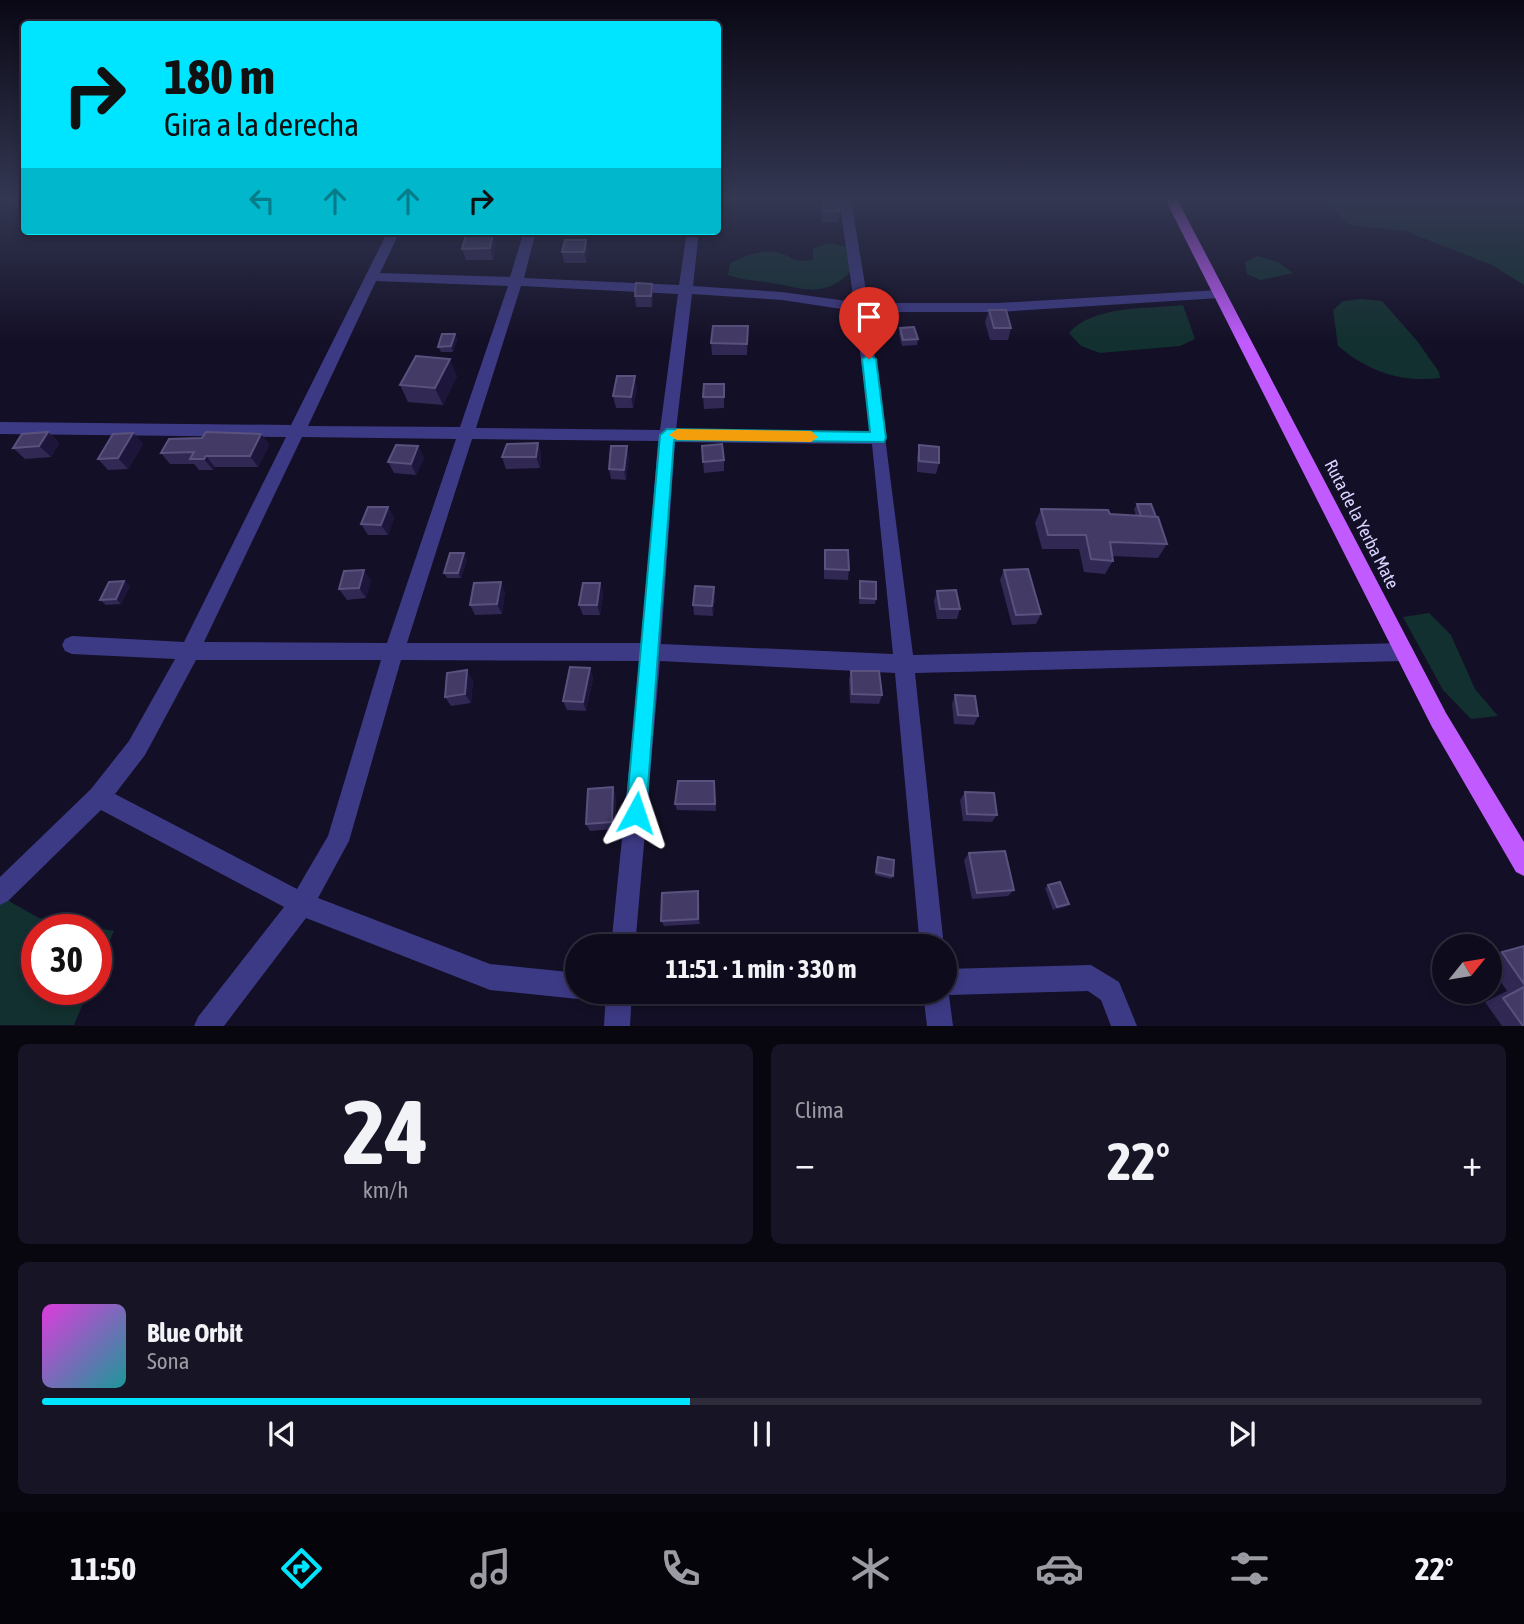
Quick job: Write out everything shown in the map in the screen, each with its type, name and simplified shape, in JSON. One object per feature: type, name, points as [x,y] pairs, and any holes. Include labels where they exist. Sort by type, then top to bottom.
[{"type":"main road","name":"Ruta de la Yerba Mate","points":[[1195,247],[1462,762],[1524,863]]},
{"type":"street","points":[[0,893],[99,797],[137,748],[190,651],[387,247]]},
{"type":"street","points":[[207,1026],[302,904],[338,841],[394,650],[526,247]]},
{"type":"street","points":[[624,934],[651,652],[667,435],[691,247]]},
{"type":"street","points":[[853,247],[863,307],[904,664],[931,934]]},
{"type":"street","points":[[373,278],[685,289],[783,296],[863,307],[1005,308],[1219,294]]},
{"type":"street","points":[[0,428],[878,438]]},
{"type":"street","points":[[72,645],[190,651],[651,652],[904,664],[1404,652]]},
{"type":"street","points":[[99,797],[302,904],[490,977],[565,985]]},
{"type":"street","points":[[957,982],[1091,978],[1110,990],[1124,1026]]},
{"type":"street","points":[[617,1026],[618,1004]]},
{"type":"street","points":[[937,1004],[940,1026]]},
{"type":"green space","points":[[847,247],[852,270],[831,286],[810,290],[728,275],[730,263],[748,255],[774,252],[797,260],[813,260],[813,249]]},
{"type":"green space","points":[[1446,247],[1524,247],[1524,285],[1492,265]]},
{"type":"green space","points":[[1258,256],[1278,262],[1293,273],[1260,280],[1247,274],[1245,262]]},
{"type":"green space","points":[[1343,301],[1382,301],[1418,342],[1439,372],[1440,378],[1411,379],[1385,373],[1361,362],[1338,346],[1333,310]]},
{"type":"green space","points":[[1183,305],[1195,339],[1180,346],[1100,353],[1081,346],[1069,333],[1079,324],[1106,313]]},
{"type":"green space","points":[[1429,613],[1451,635],[1475,689],[1498,716],[1471,719],[1443,690],[1403,617]]},
{"type":"green space","points":[[0,896],[32,914],[21,914],[21,1005],[82,1005],[74,1025],[0,1025]]},
{"type":"building","points":[[463,247],[490,247],[490,248],[462,249]]},
{"type":"building","points":[[563,247],[585,247],[584,252],[562,252]]},
{"type":"building","points":[[636,283],[652,284],[651,296],[635,296]]},
{"type":"building","points":[[989,310],[1006,310],[1011,328],[994,328]]},
{"type":"building","points":[[713,326],[748,326],[747,344],[711,343]]},
{"type":"building","points":[[914,327],[918,339],[903,340],[900,328]]},
{"type":"building","points":[[442,334],[455,334],[451,346],[438,347]]},
{"type":"building","points":[[416,356],[450,359],[435,388],[400,385]]},
{"type":"building","points":[[617,376],[635,376],[631,397],[613,396]]},
{"type":"building","points":[[704,384],[724,384],[724,397],[703,397]]},
{"type":"building","points":[[48,432],[39,446],[13,448],[22,434]]},
{"type":"building","points":[[206,432],[261,434],[250,456],[206,456],[204,459],[190,459],[194,452],[161,453],[169,439],[202,438]]},
{"type":"building","points":[[133,433],[118,458],[98,459],[113,434]]},
{"type":"building","points":[[538,443],[536,457],[502,457],[507,444]]},
{"type":"building","points":[[722,444],[724,460],[703,462],[702,446]]},
{"type":"building","points":[[396,445],[418,446],[411,464],[388,462]]},
{"type":"building","points":[[919,445],[939,447],[939,463],[919,461]]},
{"type":"building","points":[[611,446],[627,446],[624,470],[609,469]]},
{"type":"building","points":[[1137,504],[1151,504],[1156,517],[1141,516]]},
{"type":"building","points":[[368,507],[388,507],[381,525],[361,524]]},
{"type":"building","points":[[1041,509],[1108,510],[1110,514],[1158,517],[1167,544],[1110,542],[1113,561],[1091,559],[1086,535],[1048,535]]},
{"type":"building","points":[[825,550],[848,550],[849,570],[825,569]]},
{"type":"building","points":[[450,553],[464,553],[458,573],[444,573]]},
{"type":"building","points":[[1028,569],[1041,614],[1016,615],[1004,570]]},
{"type":"building","points":[[364,570],[359,588],[339,589],[344,571]]},
{"type":"building","points":[[124,581],[116,599],[100,600],[109,582]]},
{"type":"building","points":[[860,581],[876,582],[876,599],[860,598]]},
{"type":"building","points":[[501,582],[497,604],[470,605],[474,583]]},
{"type":"building","points":[[583,583],[600,583],[597,605],[579,605]]},
{"type":"building","points":[[695,586],[714,587],[712,606],[693,605]]},
{"type":"building","points":[[956,590],[960,609],[940,609],[937,591]]},
{"type":"building","points":[[570,667],[590,668],[583,702],[563,701]]},
{"type":"building","points":[[467,670],[465,694],[445,697],[447,673]]},
{"type":"building","points":[[851,671],[879,671],[882,695],[852,694]]},
{"type":"building","points":[[955,695],[975,696],[978,716],[958,715]]},
{"type":"building","points":[[678,781],[714,781],[715,804],[675,804]]},
{"type":"building","points":[[613,787],[612,822],[586,824],[588,789]]},
{"type":"building","points":[[965,792],[994,793],[997,815],[967,814]]},
{"type":"building","points":[[1005,851],[1014,890],[977,893],[969,853]]},
{"type":"building","points":[[878,857],[894,860],[893,876],[876,872]]},
{"type":"building","points":[[1060,882],[1069,904],[1057,907],[1048,885]]},
{"type":"building","points":[[698,891],[698,919],[661,921],[662,893]]},
{"type":"building","points":[[1524,946],[1524,984],[1502,952]]},
{"type":"building","points":[[1524,987],[1524,1026],[1523,1026],[1503,998]]},
{"type":"slow traffic","points":[[677,435],[811,437]]},
{"type":"route","points":[[636,813],[667,435],[878,438],[869,359]]}]
